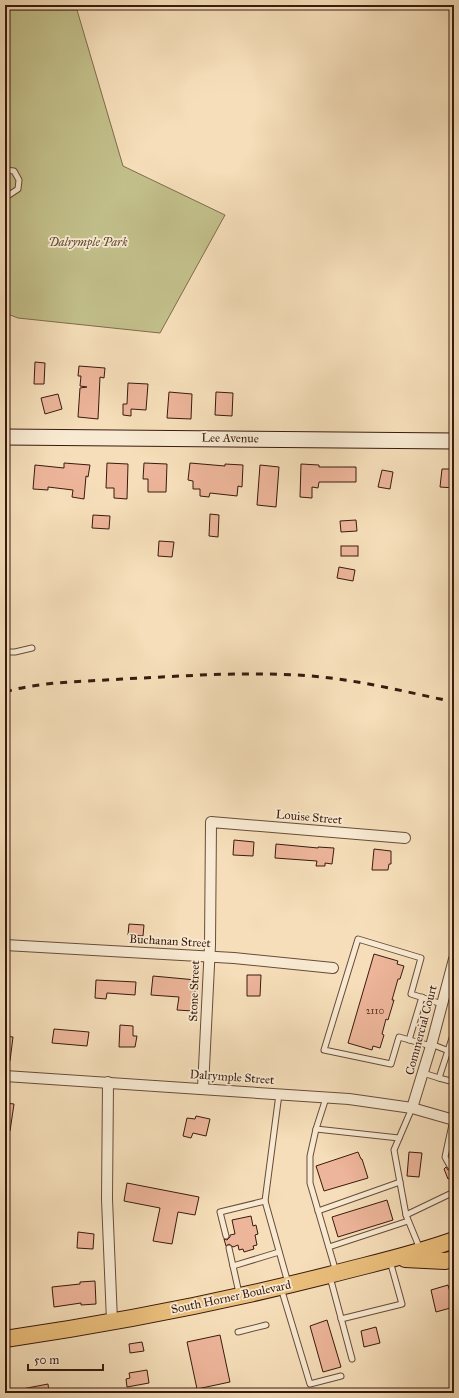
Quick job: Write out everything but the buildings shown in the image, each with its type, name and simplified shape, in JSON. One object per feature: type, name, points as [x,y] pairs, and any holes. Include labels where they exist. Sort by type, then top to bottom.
[{"type":"main road","name":"South Horner Boulevard","points":[[5,1339],[112,1321],[239,1296],[391,1259],[454,1240]]},
{"type":"main road","points":[[391,1259],[445,1261],[454,1259]]},
{"type":"street","name":"Lee Avenue","points":[[5,437],[454,441]]},
{"type":"street","name":"Louise Street","points":[[211,822],[405,838]]},
{"type":"street","name":"Stone Street","points":[[203,1088],[211,822]]},
{"type":"street","name":"Buchanan Street","points":[[5,946],[208,956],[333,968]]},
{"type":"street","name":"Commercial Court","points":[[412,1108],[442,1004],[452,975],[454,959]]},
{"type":"street","name":"Dalrymple Street","points":[[5,1076],[203,1088],[349,1099],[412,1108],[453,1120]]},
{"type":"street","points":[[108,1082],[107,1199],[112,1321]]},
{"type":"lane","points":[[5,170],[14,171],[19,180],[18,189],[9,195],[5,195]]},
{"type":"lane","points":[[5,396],[6,352]]},
{"type":"lane","points":[[5,652],[15,652],[32,648]]},
{"type":"lane","points":[[442,1004],[411,994],[421,958],[358,939],[324,1050],[391,1064],[399,1037],[431,1045],[454,1053]]},
{"type":"lane","points":[[409,1040],[422,998]]},
{"type":"lane","points":[[439,1078],[454,1032]]},
{"type":"lane","points":[[423,1073],[454,1082]]},
{"type":"lane","points":[[279,1094],[265,1201],[279,1252],[284,1286],[310,1384],[341,1376]]},
{"type":"lane","points":[[327,1097],[316,1129],[310,1156],[310,1183],[329,1247],[341,1319],[352,1360]]},
{"type":"lane","points":[[412,1108],[394,1150],[406,1215],[420,1250]]},
{"type":"lane","points":[[450,1166],[445,1157],[453,1120]]},
{"type":"lane","points":[[316,1129],[399,1138]]},
{"type":"lane","points":[[318,1211],[400,1182]]},
{"type":"lane","points":[[406,1215],[454,1192]]},
{"type":"lane","points":[[226,1236],[220,1212],[265,1201]]},
{"type":"lane","points":[[329,1247],[408,1221]]},
{"type":"lane","points":[[229,1248],[239,1296]]},
{"type":"lane","points":[[232,1266],[279,1252]]},
{"type":"lane","points":[[341,1319],[402,1304],[391,1259]]},
{"type":"lane","points":[[238,1332],[266,1325]]},
{"type":"green space","name":"Dalrymple Park","points":[[5,10],[77,10],[123,166],[225,215],[160,333],[18,318],[5,313]]},
{"type":"railway","points":[[5,692],[19,688],[63,682],[193,675],[264,674],[311,676],[347,680],[454,702]]}]
